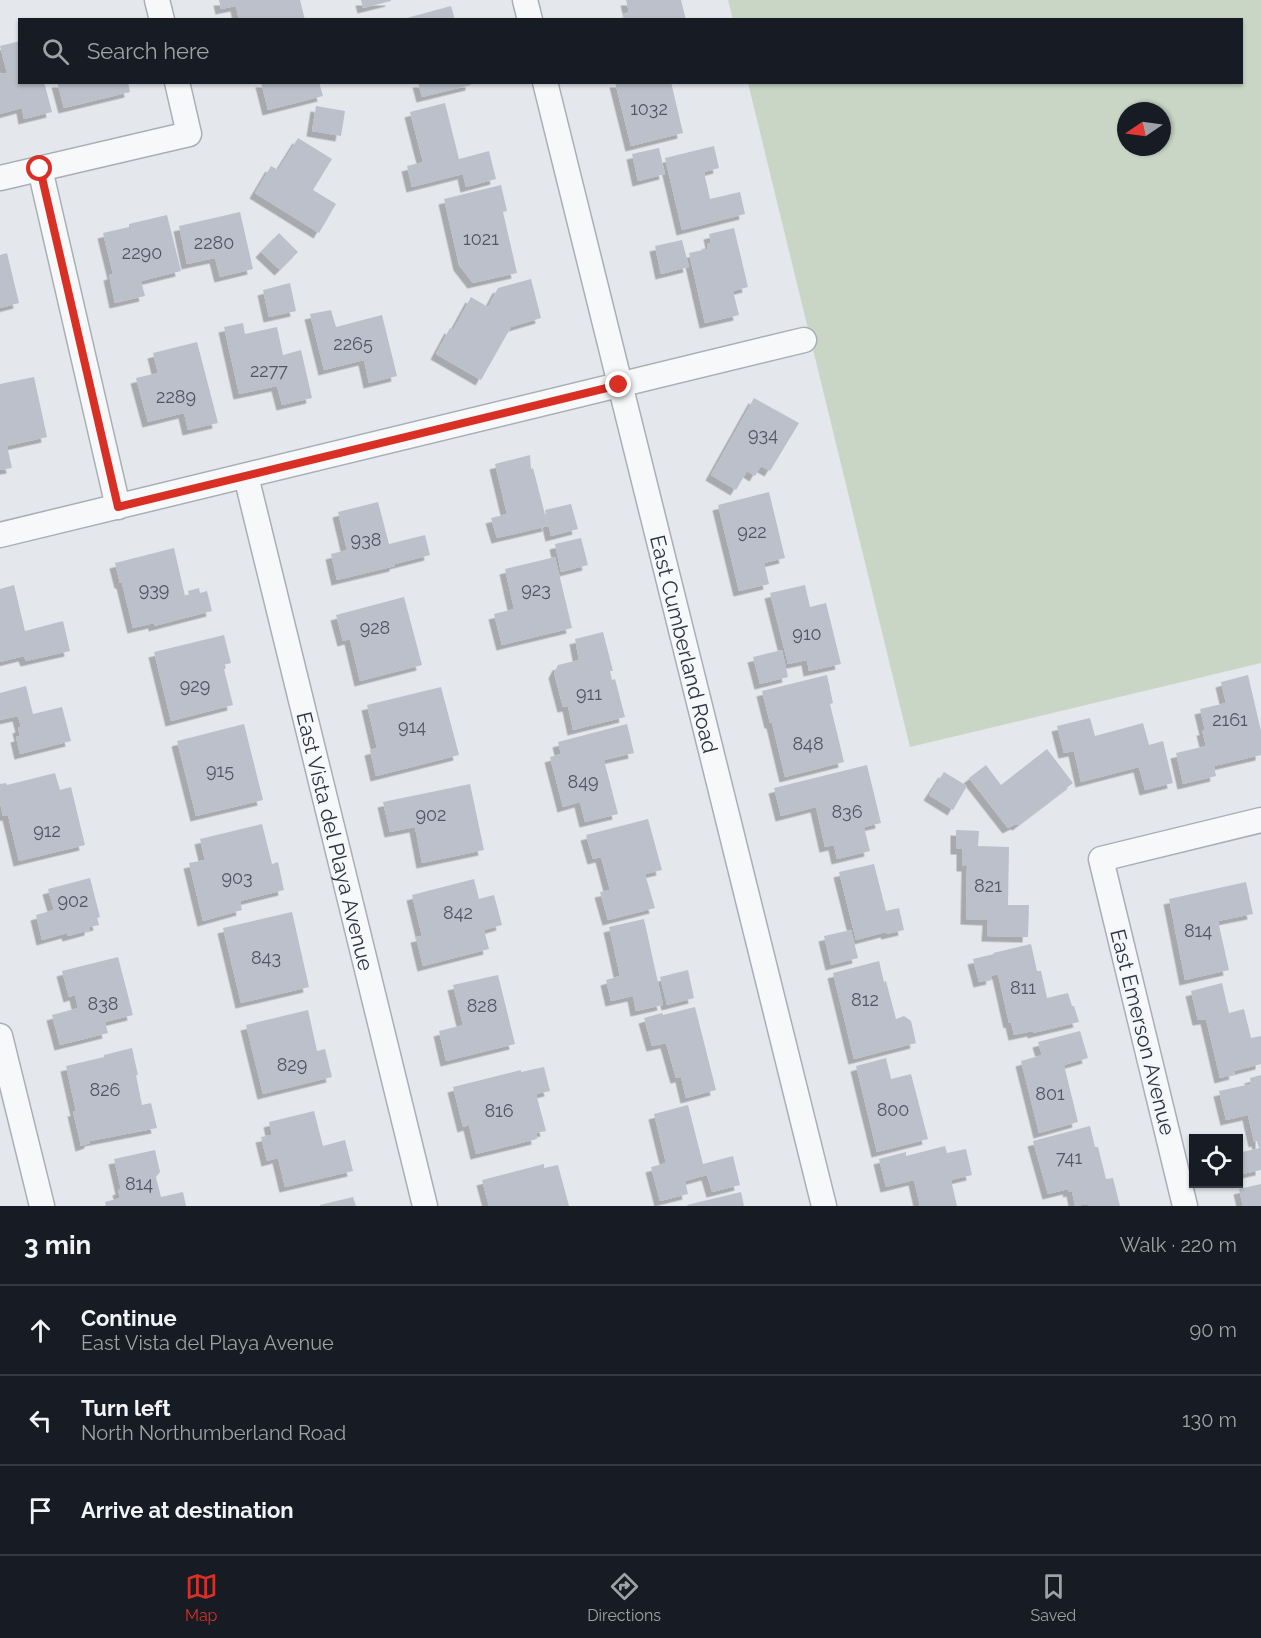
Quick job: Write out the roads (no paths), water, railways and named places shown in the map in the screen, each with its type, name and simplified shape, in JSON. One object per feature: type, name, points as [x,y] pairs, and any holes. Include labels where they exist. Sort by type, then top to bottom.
[{"type":"street","points":[[157,0],[162,18]]},
{"type":"street","points":[[525,0],[530,18]]},
{"type":"street","points":[[0,178],[189,134],[177,84]]},
{"type":"street","name":"East Cumberland Road","points":[[545,84],[824,1206]]},
{"type":"street","points":[[40,169],[118,507]]},
{"type":"street","points":[[0,535],[804,340]]},
{"type":"street","name":"East Vista del Playa Avenue","points":[[246,476],[424,1206]]},
{"type":"street","name":"East Emerson Avenue","points":[[1185,1206],[1101,859],[1261,820]]},
{"type":"street","points":[[0,1036],[42,1206]]}]
